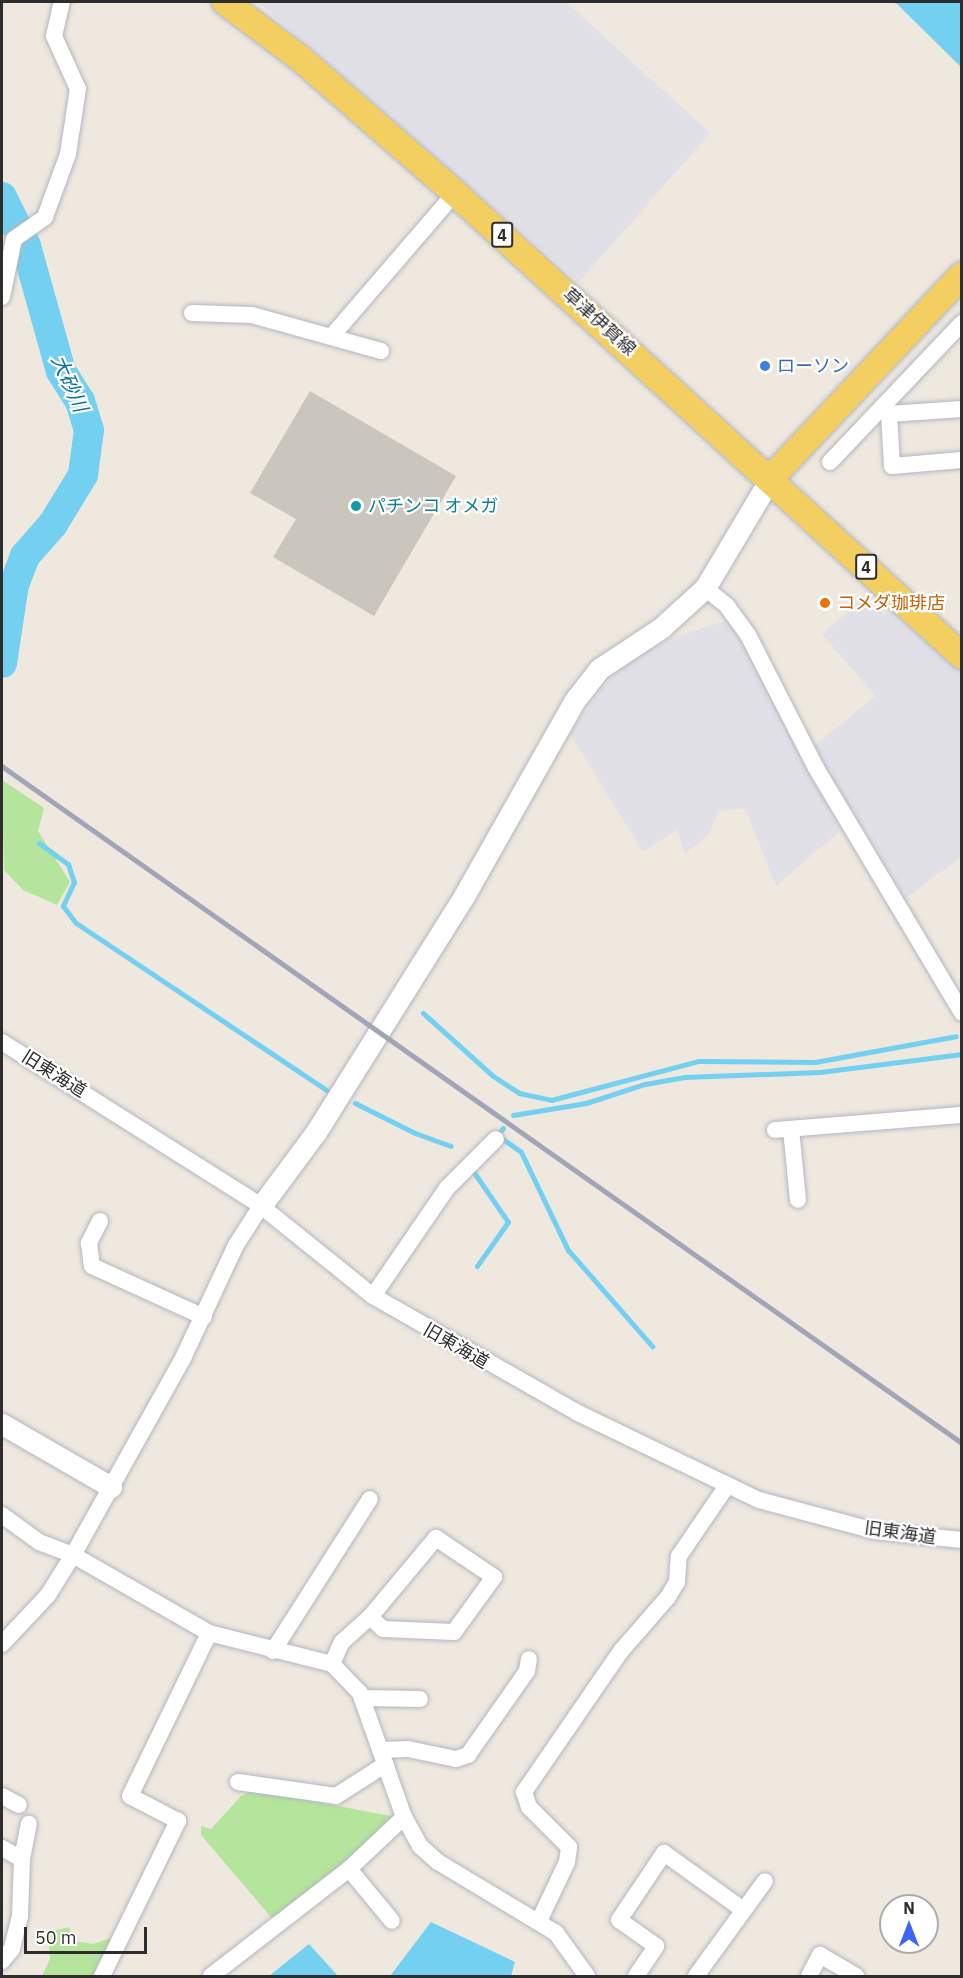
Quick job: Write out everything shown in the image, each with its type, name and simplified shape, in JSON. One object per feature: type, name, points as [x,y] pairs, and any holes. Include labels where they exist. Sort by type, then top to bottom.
[{"type":"main road","name":"草津伊賀線","points":[[225,2],[301,59],[455,193],[962,656]]},
{"type":"main road","points":[[770,479],[960,277]]},
{"type":"street","points":[[2,297],[19,235],[45,217],[68,154],[78,89],[54,36],[62,2]]},
{"type":"street","points":[[332,336],[455,193]]},
{"type":"street","points":[[192,314],[252,315],[381,351]]},
{"type":"street","points":[[830,462],[885,410],[962,323]]},
{"type":"street","points":[[858,384],[885,410],[892,466],[962,460]]},
{"type":"street","points":[[885,410],[962,409]]},
{"type":"street","points":[[2,1644],[48,1596],[73,1555],[204,1317],[236,1245],[261,1206],[316,1132],[464,896],[574,700],[599,669],[661,628],[705,588],[770,479]]},
{"type":"street","points":[[705,588],[727,606],[748,636],[816,768],[962,1013]]},
{"type":"street","name":"旧東海道","points":[[2,1042],[261,1206],[373,1296],[471,1355],[726,1487],[812,1518],[875,1531],[962,1540]]},
{"type":"street","points":[[798,1200],[783,1129],[962,1115]]},
{"type":"street","points":[[373,1296],[447,1188],[496,1139]]},
{"type":"street","points":[[100,1221],[89,1244],[92,1266],[204,1317]]},
{"type":"street","points":[[2,1424],[111,1487]]},
{"type":"street","points":[[539,1921],[567,1862],[569,1846],[529,1807],[524,1792],[621,1651],[668,1597],[677,1582],[679,1556],[726,1487]]},
{"type":"street","points":[[273,1651],[370,1499]]},
{"type":"street","points":[[2,1515],[39,1542],[73,1555],[209,1633],[273,1651],[332,1664],[362,1698],[404,1816],[420,1846],[438,1862],[556,1933],[587,1977]]},
{"type":"street","points":[[332,1664],[342,1642],[370,1617],[436,1538],[494,1577],[454,1632],[383,1629],[370,1617]]},
{"type":"street","points":[[102,1977],[177,1821],[130,1796],[209,1633]]},
{"type":"street","points":[[238,1782],[336,1796],[383,1757],[408,1749],[456,1759],[468,1755],[527,1671],[529,1659]]},
{"type":"street","points":[[362,1698],[420,1699]]},
{"type":"street","points":[[2,1796],[19,1804]]},
{"type":"street","points":[[211,1977],[349,1869],[404,1816]]},
{"type":"street","points":[[2,1961],[12,1949],[20,1916],[22,1859],[29,1824]]},
{"type":"street","points":[[2,1848],[22,1859]]},
{"type":"street","points":[[636,1977],[656,1946],[619,1920],[664,1853],[742,1909]]},
{"type":"street","points":[[349,1869],[392,1921]]},
{"type":"street","points":[[696,1977],[742,1909],[765,1881]]},
{"type":"street","points":[[809,1977],[820,1955],[856,1977]]},
{"type":"shaded area","points":[[258,2],[566,2],[710,133],[579,282]]},
{"type":"shaded area","points":[[864,598],[884,615],[890,610],[961,670],[961,857],[906,898],[813,747],[875,696],[822,634]]},
{"type":"shaded area","points":[[725,621],[746,643],[840,831],[776,886],[745,808],[719,811],[708,835],[685,854],[677,830],[643,852],[570,734],[601,689],[627,662],[669,639]]},
{"type":"green space","points":[[2,780],[44,808],[38,831],[70,882],[57,905],[23,890],[4,870]]},
{"type":"green space","points":[[254,1790],[396,1817],[276,1923],[201,1835],[201,1826],[211,1829],[241,1796]]},
{"type":"green space","points":[[69,1927],[74,1941],[93,1944],[115,1937],[109,1976],[42,1976],[50,1959],[48,1932]]},
{"type":"water","points":[[892,2],[961,2],[961,67],[897,4]]},
{"type":"water","points":[[431,1922],[515,1962],[511,1976],[390,1976]]},
{"type":"water","points":[[309,1944],[338,1976],[269,1976]]},
{"type":"building","name":"パチンコ オメガ","points":[[310,391],[456,476],[374,616],[273,557],[296,519],[250,493]]},
{"type":"waterway","name":"大砂川","points":[[2,197],[26,246],[61,371],[80,401],[89,430],[83,475],[53,524],[25,556],[14,584],[2,663]]},
{"type":"waterway","points":[[39,843],[68,864],[74,882],[63,906],[76,923],[326,1090]]},
{"type":"waterway","points":[[423,1013],[493,1076],[519,1093],[551,1100],[699,1061],[815,1062],[956,1036]]},
{"type":"waterway","points":[[513,1115],[586,1103],[645,1084],[684,1077],[820,1072],[962,1054]]},
{"type":"waterway","points":[[355,1103],[415,1133],[451,1146]]},
{"type":"waterway","points":[[503,1128],[497,1135],[521,1152],[568,1250],[652,1346]]},
{"type":"waterway","points":[[473,1171],[508,1222],[477,1266]]},
{"type":"railway","points":[[2,766],[962,1443]]},
{"type":"place","name":"ローソン","points":[[765,366]]},
{"type":"place","name":"パチンコ オメガ","points":[[356,506]]},
{"type":"place","name":"コメダ珈琲店","points":[[825,603]]}]
